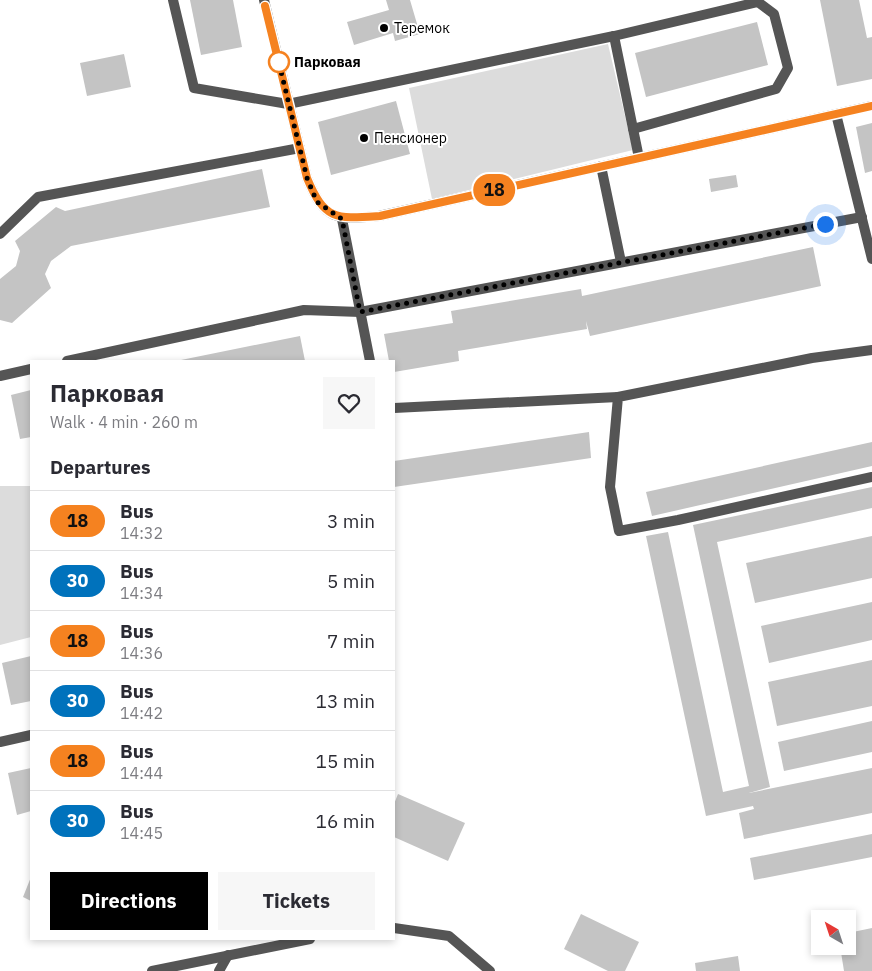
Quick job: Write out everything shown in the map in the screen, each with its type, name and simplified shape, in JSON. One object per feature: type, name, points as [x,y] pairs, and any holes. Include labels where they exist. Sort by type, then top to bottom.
[{"type":"street","points":[[173,0],[194,88],[288,104],[614,36],[758,2],[774,14],[788,68],[776,89],[633,129]]},
{"type":"street","points":[[264,0],[307,178],[317,202],[342,219],[380,216],[872,106]]},
{"type":"street","points":[[614,36],[639,158]]},
{"type":"street","points":[[836,114],[872,259]]},
{"type":"street","points":[[0,234],[38,197],[300,148]]},
{"type":"street","points":[[601,166],[621,262]]},
{"type":"street","points":[[72,360],[304,310],[360,312],[862,217]]},
{"type":"street","points":[[342,219],[370,360]]},
{"type":"street","points":[[395,408],[618,397],[812,358],[872,350]]},
{"type":"street","points":[[0,376],[30,369]]},
{"type":"street","points":[[618,397],[610,487],[619,531],[872,478]]},
{"type":"street","points":[[0,742],[30,735]]},
{"type":"street","points":[[395,928],[449,936],[486,965],[490,971]]},
{"type":"street","points":[[152,971],[305,940]]},
{"type":"street","points":[[219,971],[228,956]]},
{"type":"shaded area","points":[[608,44],[633,150],[432,199],[409,88]]},
{"type":"shaded area","points":[[0,486],[30,486],[30,637],[0,645]]},
{"type":"building","points":[[190,0],[233,0],[242,47],[201,55]]},
{"type":"building","name":"Теремок","points":[[386,0],[410,0],[420,34],[395,41],[393,33],[354,45],[347,22],[389,10]]},
{"type":"building","points":[[820,0],[859,0],[867,38],[872,37],[872,79],[837,86]]},
{"type":"building","points":[[757,22],[768,65],[646,97],[635,53]]},
{"type":"building","points":[[124,54],[131,87],[87,96],[80,63]]},
{"type":"building","name":"Пенсионер","points":[[396,101],[410,154],[331,175],[318,122]]},
{"type":"building","points":[[872,123],[872,171],[865,173],[856,127]]},
{"type":"building","points":[[262,169],[270,207],[71,246],[51,261],[45,274],[51,288],[12,323],[0,320],[0,279],[16,266],[20,251],[15,241],[56,207],[65,211]]},
{"type":"building","points":[[736,175],[738,187],[711,192],[709,179]]},
{"type":"building","points":[[813,247],[821,286],[590,336],[586,321],[587,329],[458,351],[459,361],[395,372],[395,360],[389,360],[384,334],[453,323],[451,311],[581,289],[582,296]]},
{"type":"building","points":[[300,336],[305,360],[181,360]]},
{"type":"building","points":[[30,390],[30,437],[20,439],[11,395]]},
{"type":"building","points":[[589,432],[591,458],[395,487],[395,461]]},
{"type":"building","points":[[872,442],[872,466],[652,516],[646,492]]},
{"type":"building","points":[[872,487],[872,508],[717,542],[770,787],[749,793],[872,768],[872,813],[744,839],[739,813],[754,809],[753,806],[706,816],[646,536],[668,532],[723,792],[749,786],[693,525]]},
{"type":"building","points":[[872,536],[872,578],[755,603],[746,563]]},
{"type":"building","points":[[872,602],[872,640],[769,663],[761,626]]},
{"type":"building","points":[[30,656],[30,701],[11,705],[2,663]]},
{"type":"building","points":[[872,660],[872,706],[777,726],[768,682]]},
{"type":"building","points":[[872,721],[872,752],[784,771],[778,742]]},
{"type":"building","points":[[30,768],[30,811],[17,815],[8,773]]},
{"type":"building","points":[[398,794],[465,823],[448,861],[395,837],[395,802]]},
{"type":"building","points":[[872,834],[872,857],[754,880],[750,858]]},
{"type":"building","points":[[30,880],[30,900],[23,897]]},
{"type":"building","points":[[581,914],[639,942],[625,971],[608,971],[564,949]]},
{"type":"building","points":[[872,928],[872,971],[844,971],[841,955],[856,955],[856,931]]},
{"type":"building","points":[[738,956],[740,971],[696,971],[695,963]]},
{"type":"bus line","name":"18","points":[[265,6],[307,178],[317,202],[342,219],[380,216],[872,106]]},
{"type":"place","name":"Теремок","points":[[384,28]]},
{"type":"place","name":"Парковая","points":[[279,62]]},
{"type":"place","name":"Пенсионер","points":[[364,138]]},
{"type":"route","points":[[279,62],[278,59],[307,178],[317,202],[342,219],[360,312],[825,224]]}]
